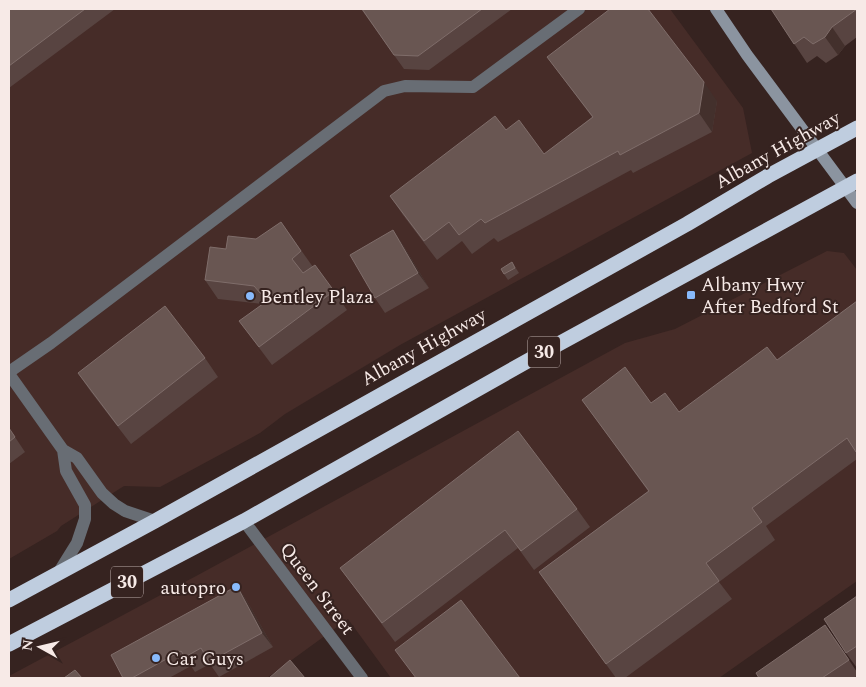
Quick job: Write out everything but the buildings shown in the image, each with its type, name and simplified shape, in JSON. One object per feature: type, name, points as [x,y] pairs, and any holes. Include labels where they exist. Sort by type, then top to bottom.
[{"type":"highway","name":"Albany Highway","points":[[9,600],[155,521],[857,128]]},
{"type":"highway","name":"30","points":[[9,644],[244,521],[531,359],[852,185]]},
{"type":"street","points":[[155,521],[125,511],[102,493],[77,458],[63,450],[9,373],[384,91],[405,86],[472,87],[579,9]]},
{"type":"street","points":[[716,9],[747,55],[818,149],[852,185],[857,203]]},
{"type":"street","points":[[59,572],[78,543],[85,520],[86,505],[66,471],[63,450]]},
{"type":"street","name":"Queen Street","points":[[244,521],[362,678]]},
{"type":"shaded area","name":"Bentley Plaza","points":[[9,9],[670,9],[743,108],[752,153],[400,345],[285,414],[260,433],[160,487],[124,486],[61,526],[57,531],[9,559]]},
{"type":"shaded area","points":[[827,251],[844,253],[857,270],[857,581],[719,678],[391,678],[348,619],[267,678],[9,678],[9,676],[625,343],[675,329]]},
{"type":"place","name":"Albany Hwy After Bedford St","points":[[691,295]]},
{"type":"place","name":"Bentley Plaza","points":[[250,296]]},
{"type":"place","name":"autopro","points":[[236,587]]},
{"type":"place","name":"Car Guys","points":[[156,658]]}]
